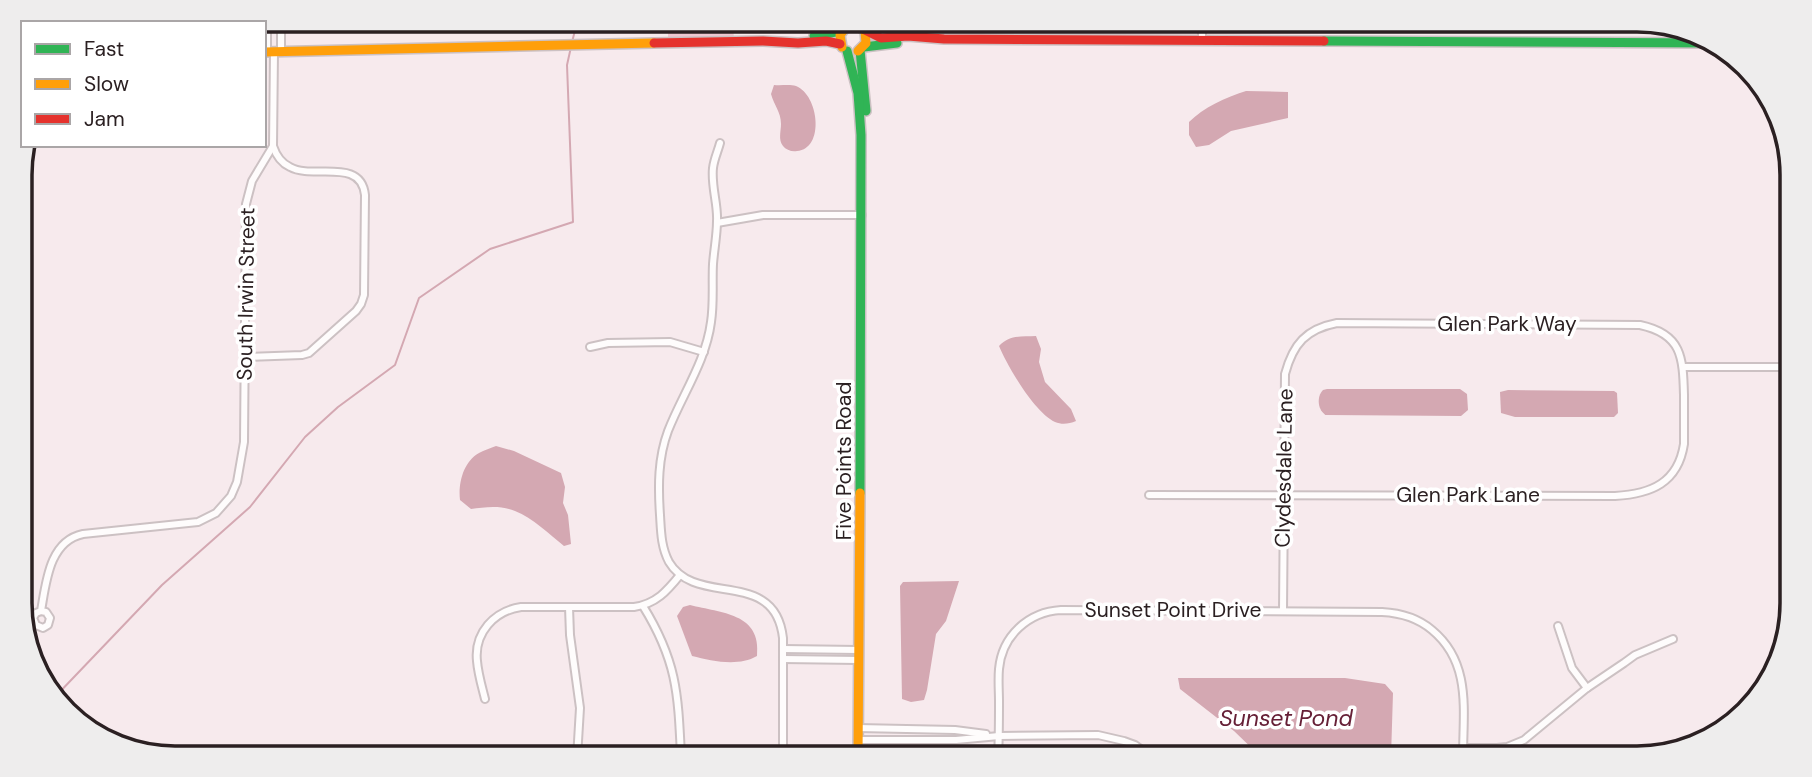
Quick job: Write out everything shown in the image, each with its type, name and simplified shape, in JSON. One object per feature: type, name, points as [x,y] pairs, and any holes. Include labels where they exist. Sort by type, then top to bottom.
[{"type":"main road","points":[[272,52],[763,41],[831,32]]},
{"type":"main road","points":[[841,32],[839,35],[859,91],[862,164]]},
{"type":"main road","points":[[862,164],[867,114],[861,69],[862,49],[867,39],[864,32]]},
{"type":"main road","points":[[873,32],[881,37],[944,39],[1694,43]]},
{"type":"main road","points":[[763,41],[826,41],[856,52],[892,43],[944,39]]},
{"type":"main road","name":"Five Points Road","points":[[858,746],[862,164]]},
{"type":"street","points":[[269,32],[272,52]]},
{"type":"street","points":[[272,52],[277,32]]},
{"type":"street","points":[[1202,32],[1202,40]]},
{"type":"street","name":"South Irwin Street","points":[[41,611],[56,554],[67,540],[83,534],[198,522],[216,513],[229,499],[236,482],[244,442],[246,204],[253,181],[273,146],[272,52]]},
{"type":"street","points":[[720,143],[713,169],[717,222],[712,319],[704,352],[668,430],[662,452],[658,491],[663,547],[671,566],[680,575],[696,583],[749,593],[774,611],[783,633],[783,746]]},
{"type":"street","points":[[244,357],[309,353],[356,311],[364,295],[365,195],[361,182],[344,172],[295,170],[281,161],[273,146]]},
{"type":"street","points":[[717,222],[764,215],[862,215]]},
{"type":"street","name":"Glen Park Way","points":[[1311,332],[1337,323],[1640,325],[1664,334],[1673,342],[1683,367]]},
{"type":"street","name":"Clydesdale Lane","points":[[1283,611],[1285,374],[1290,357],[1300,341],[1311,332]]},
{"type":"street","points":[[590,347],[608,343],[670,342],[704,352]]},
{"type":"street","points":[[1683,367],[1780,367]]},
{"type":"street","name":"Glen Park Lane","points":[[1149,495],[1634,495],[1648,491],[1667,479],[1682,454],[1683,367]]},
{"type":"street","points":[[485,699],[477,664],[480,637],[491,621],[503,612],[517,608],[643,606],[660,597],[680,575]]},
{"type":"street","points":[[643,606],[662,639],[672,667],[678,697],[680,746]]},
{"type":"street","points":[[569,607],[580,708],[578,746]]},
{"type":"street","name":"Sunset Point Drive","points":[[999,745],[999,670],[1004,648],[1023,624],[1042,613],[1061,610],[1396,613],[1419,621],[1440,636]]},
{"type":"street","points":[[1558,626],[1572,667],[1587,688]]},
{"type":"street","points":[[1446,629],[1440,636],[1456,659],[1462,679],[1463,745]]},
{"type":"street","points":[[1512,745],[1532,735],[1587,688],[1635,655],[1672,639]]},
{"type":"street","points":[[783,649],[858,650]]},
{"type":"street","points":[[783,659],[858,660]]},
{"type":"street","points":[[858,728],[955,730],[999,736]]},
{"type":"street","points":[[858,740],[1098,735],[1135,745]]},
{"type":"shaded area","points":[[668,32],[734,32],[734,42],[668,43]]},
{"type":"water","points":[[774,85],[796,86],[804,91],[810,100],[816,121],[812,141],[806,148],[791,151],[781,144],[781,120],[771,94]]},
{"type":"water","points":[[1246,91],[1288,92],[1288,118],[1231,131],[1209,145],[1196,147],[1189,135],[1189,122],[1215,104]]},
{"type":"water","points":[[1036,336],[1041,349],[1039,362],[1045,382],[1071,409],[1076,421],[1058,423],[1047,417],[1015,377],[999,346],[1012,338]]},
{"type":"water","points":[[1460,389],[1467,394],[1468,410],[1461,416],[1326,415],[1321,410],[1319,400],[1323,390]]},
{"type":"water","points":[[1614,391],[1617,393],[1618,413],[1614,417],[1515,417],[1501,413],[1500,392]]},
{"type":"water","points":[[496,446],[514,451],[561,473],[565,487],[563,503],[568,515],[571,544],[564,546],[534,522],[510,509],[471,509],[460,500],[461,480],[469,462],[479,453]]},
{"type":"water","points":[[959,581],[946,621],[936,634],[924,700],[911,702],[902,699],[900,586],[903,582]]},
{"type":"water","points":[[690,605],[726,613],[746,623],[757,642],[757,656],[733,662],[692,656],[677,616],[683,607]]},
{"type":"water","name":"Sunset Pond","points":[[1178,678],[1345,678],[1385,684],[1393,693],[1391,745],[1249,745],[1180,689]]},
{"type":"waterway","points":[[572,42],[575,32]]},
{"type":"waterway","points":[[61,690],[162,585],[250,507],[305,437],[338,407],[395,365],[419,298],[490,249],[573,222],[567,65],[571,47]]},
{"type":"traffic: fast","points":[[814,36],[836,32]]},
{"type":"traffic: fast","points":[[1324,41],[1694,43]]},
{"type":"traffic: fast","points":[[864,47],[897,43]]},
{"type":"traffic: fast","points":[[860,50],[866,111]]},
{"type":"traffic: fast","points":[[847,51],[858,93],[861,135],[860,493]]},
{"type":"traffic: slow","points":[[842,32],[840,35],[842,47]]},
{"type":"traffic: slow","points":[[858,51],[866,43],[865,32]]},
{"type":"traffic: slow","points":[[266,52],[654,43]]},
{"type":"traffic: slow","points":[[858,746],[860,493]]},
{"type":"traffic: jam","points":[[869,32],[881,38],[908,36],[944,39],[1324,41]]},
{"type":"traffic: jam","points":[[654,43],[826,41],[840,44]]}]
